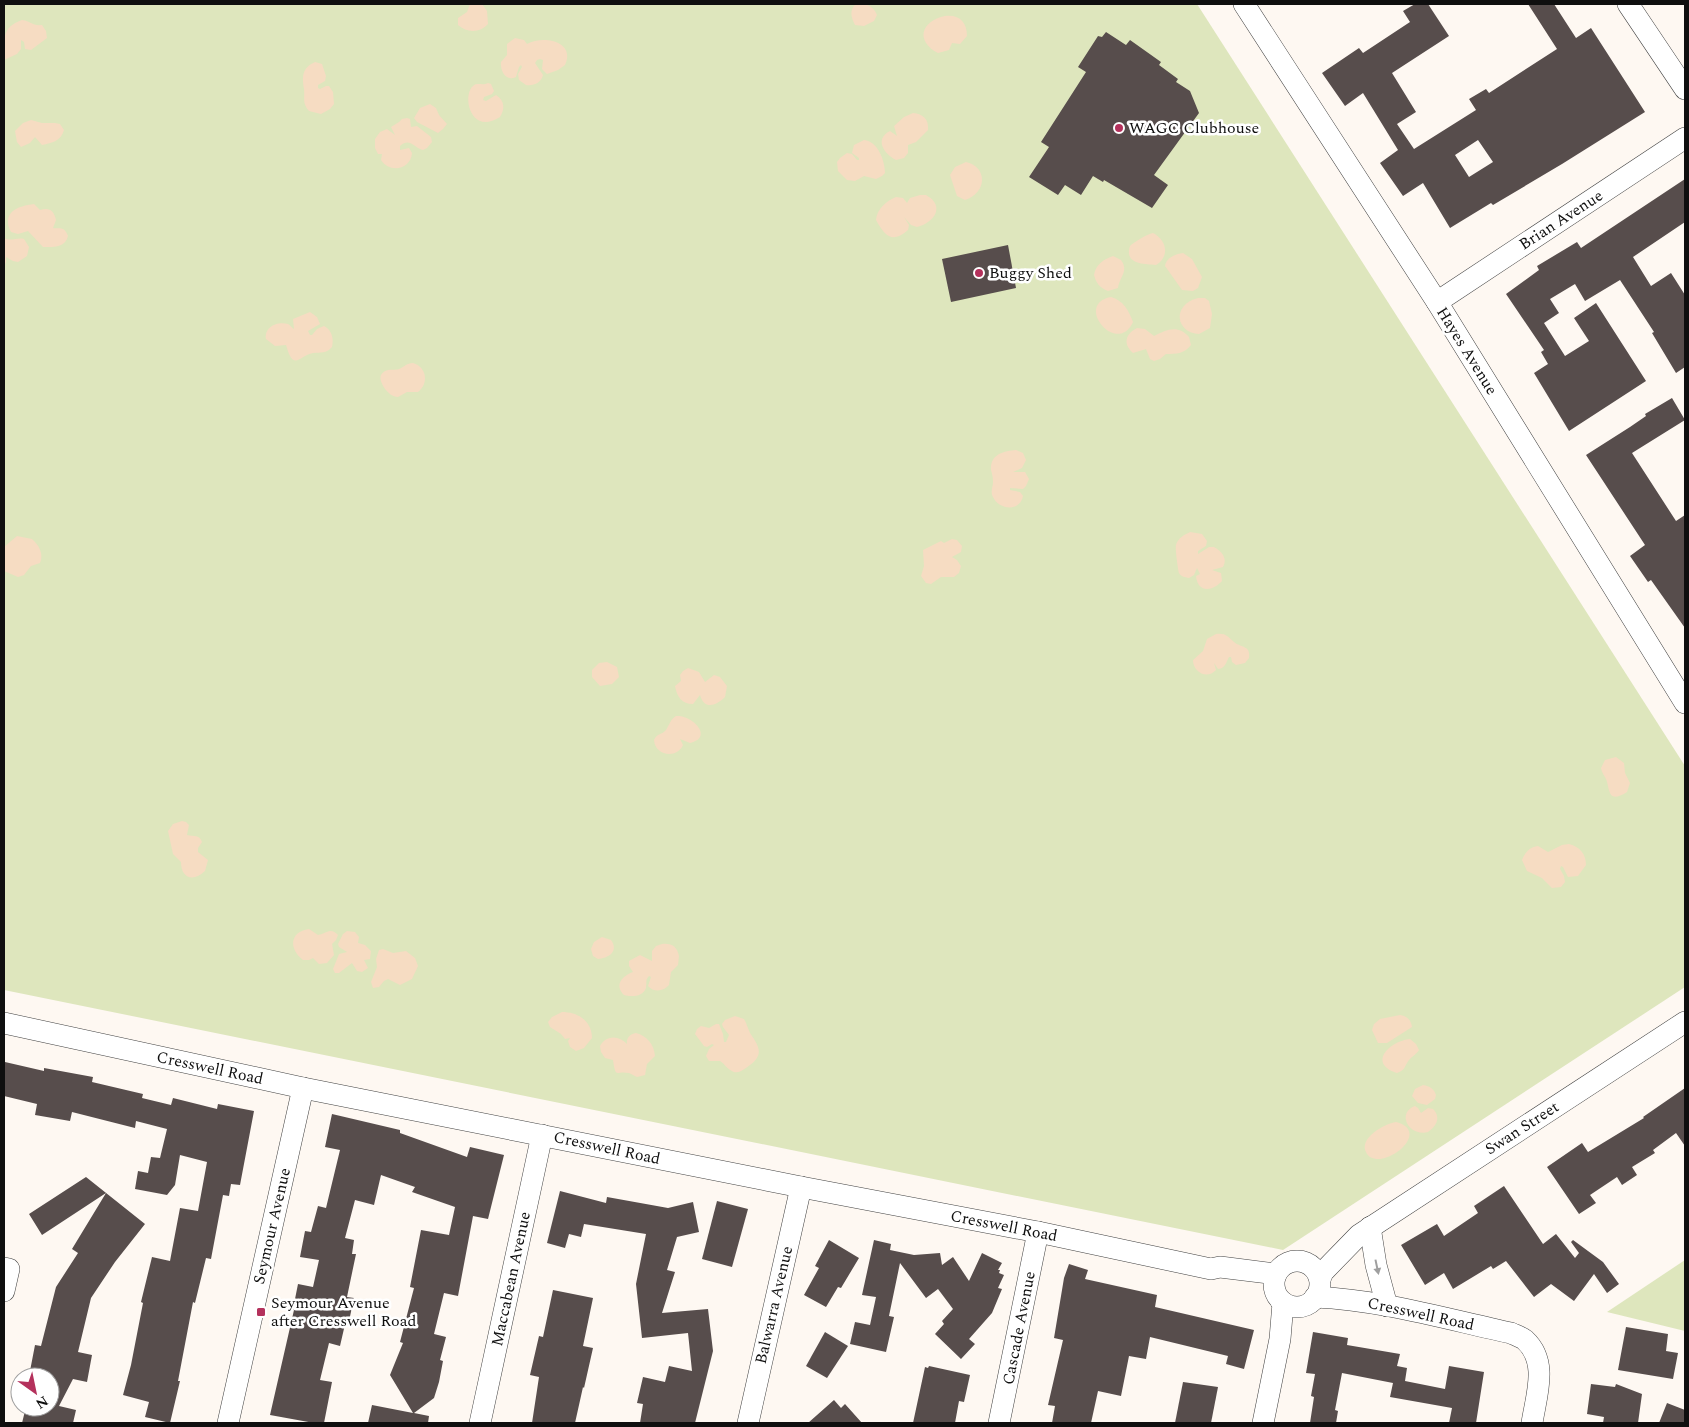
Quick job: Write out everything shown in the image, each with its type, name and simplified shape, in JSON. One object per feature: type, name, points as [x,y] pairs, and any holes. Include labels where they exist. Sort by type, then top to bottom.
[{"type":"street","name":"Hayes Avenue","points":[[1244,4],[1437,302],[1685,703]]},
{"type":"street","points":[[1628,4],[1685,89]]},
{"type":"street","name":"Brian Avenue","points":[[1437,302],[1685,138]]},
{"type":"street","name":"Swan Street","points":[[1295,1292],[1280,1268],[1291,1261],[1304,1262],[1364,1231],[1685,1022]]},
{"type":"street","name":"Cresswell Road","points":[[4,1023],[303,1088],[800,1188],[1038,1232],[1211,1268],[1216,1273],[1295,1292],[1387,1306],[1511,1333],[1525,1340],[1536,1355],[1540,1370],[1532,1423]]},
{"type":"street","name":"Seymour Avenue","points":[[228,1423],[303,1088]]},
{"type":"street","name":"Maccabean Avenue","points":[[480,1423],[542,1135]]},
{"type":"street","name":"Balwarra Avenue","points":[[748,1423],[800,1188]]},
{"type":"street","points":[[1364,1231],[1387,1306]]},
{"type":"street","name":"Swan Street","points":[[1263,1423],[1280,1339],[1295,1292],[1323,1272],[1364,1231]]},
{"type":"street","name":"Cascade Avenue","points":[[999,1423],[1038,1232]]},
{"type":"street","points":[[1295,1292],[1314,1269],[1304,1262]]},
{"type":"street","points":[[4,1268],[10,1269],[4,1291]]},
{"type":"green space","points":[[4,4],[1197,4],[1685,766],[1685,987],[1283,1250],[4,990]]},
{"type":"green space","points":[[1685,1260],[1685,1331],[1607,1312]]},
{"type":"sand","points":[[470,4],[482,4],[487,11],[488,24],[485,27],[469,31],[458,25],[458,18],[467,12]]},
{"type":"sand","points":[[856,4],[871,7],[877,15],[874,21],[864,26],[855,25],[851,14]]},
{"type":"sand","points":[[945,16],[954,16],[961,20],[966,27],[967,36],[960,44],[952,43],[949,50],[938,53],[926,43],[924,32],[931,22]]},
{"type":"sand","points":[[22,20],[42,25],[46,31],[47,38],[31,50],[25,49],[24,42],[21,40],[21,49],[17,54],[4,60],[4,41],[7,31],[15,23]]},
{"type":"sand","points":[[515,38],[524,40],[527,44],[534,41],[549,40],[562,45],[566,50],[565,65],[547,74],[542,69],[543,60],[537,60],[535,63],[543,75],[539,82],[532,85],[526,85],[519,80],[518,74],[522,67],[521,65],[516,77],[507,77],[504,75],[501,62],[507,55],[507,44]]},
{"type":"sand","points":[[315,62],[322,64],[326,76],[325,81],[318,85],[318,88],[329,86],[333,92],[334,104],[330,109],[321,114],[309,111],[304,101],[304,73]]},
{"type":"sand","points":[[491,84],[494,91],[492,94],[484,97],[483,100],[486,101],[496,95],[503,102],[503,111],[500,117],[490,121],[482,121],[475,118],[471,112],[468,97],[473,86]]},
{"type":"sand","points":[[430,104],[436,108],[447,124],[438,133],[417,122],[414,118],[420,108]]},
{"type":"sand","points":[[913,113],[925,118],[928,130],[916,142],[908,145],[908,153],[904,158],[896,160],[885,150],[882,138],[890,131],[897,136],[894,126],[904,117]]},
{"type":"sand","points":[[402,119],[410,119],[411,127],[417,126],[431,137],[432,142],[423,150],[409,143],[403,144],[400,146],[400,150],[409,148],[412,153],[411,158],[408,163],[400,168],[390,167],[381,160],[382,154],[378,154],[375,148],[375,139],[380,132],[387,129],[395,135],[391,127]]},
{"type":"sand","points":[[31,120],[60,124],[64,130],[63,134],[53,142],[42,145],[35,137],[30,143],[21,147],[17,142],[15,131],[23,123]]},
{"type":"sand","points":[[864,140],[873,144],[880,152],[885,173],[876,179],[864,176],[855,181],[847,180],[838,171],[837,162],[847,153],[852,154],[859,160],[852,153],[854,145]]},
{"type":"sand","points":[[966,162],[978,169],[982,180],[978,192],[965,200],[957,196],[950,175],[955,167]]},
{"type":"sand","points":[[926,195],[935,204],[936,209],[933,218],[917,227],[911,225],[904,217],[909,225],[908,230],[898,237],[886,234],[876,220],[878,212],[883,206],[896,197],[903,198],[907,203],[910,198]]},
{"type":"sand","points":[[34,204],[40,210],[48,209],[52,212],[56,220],[53,228],[64,229],[67,233],[67,240],[62,245],[43,247],[28,231],[18,234],[11,232],[8,219],[13,211],[22,206]]},
{"type":"sand","points":[[1153,233],[1164,244],[1165,253],[1160,262],[1156,265],[1132,260],[1129,252],[1130,246],[1141,238]]},
{"type":"sand","points":[[4,238],[9,240],[24,239],[29,247],[27,256],[18,262],[6,257],[4,266]]},
{"type":"sand","points":[[1183,253],[1192,259],[1202,277],[1198,288],[1193,291],[1182,290],[1165,266],[1171,257]]},
{"type":"sand","points":[[1113,256],[1121,260],[1124,271],[1118,288],[1108,291],[1099,285],[1094,275],[1100,263]]},
{"type":"sand","points":[[1111,297],[1125,306],[1133,322],[1126,331],[1117,334],[1109,331],[1097,317],[1096,309],[1100,302]]},
{"type":"sand","points":[[1198,298],[1205,298],[1209,301],[1212,314],[1210,328],[1199,334],[1185,329],[1181,324],[1180,318],[1180,312],[1184,306]]},
{"type":"sand","points":[[310,312],[317,317],[320,324],[308,331],[310,335],[324,326],[331,332],[333,344],[328,351],[308,354],[294,360],[286,345],[275,346],[266,339],[267,331],[272,326],[284,323],[294,329],[293,319]]},
{"type":"sand","points":[[1137,328],[1145,329],[1154,336],[1167,330],[1176,329],[1189,337],[1191,345],[1183,352],[1166,354],[1154,361],[1150,359],[1146,349],[1133,353],[1130,350],[1127,339],[1130,333]]},
{"type":"sand","points":[[413,363],[418,365],[424,372],[425,380],[422,389],[418,392],[407,392],[398,397],[387,392],[382,385],[381,375],[387,370],[399,369]]},
{"type":"sand","points":[[1016,450],[1023,453],[1026,460],[1022,468],[1013,472],[1025,472],[1029,479],[1023,489],[1010,488],[1010,490],[1020,492],[1023,496],[1018,505],[1004,507],[992,495],[991,465],[999,454]]},
{"type":"sand","points":[[1190,532],[1202,534],[1207,541],[1206,546],[1198,551],[1198,554],[1209,547],[1214,547],[1223,556],[1225,561],[1223,567],[1212,570],[1221,573],[1222,581],[1210,589],[1203,588],[1197,582],[1196,576],[1200,574],[1197,568],[1194,575],[1189,578],[1179,573],[1176,545],[1183,536]]},
{"type":"sand","points":[[17,536],[32,539],[39,547],[41,553],[40,563],[31,566],[24,575],[18,577],[4,571],[4,547]]},
{"type":"sand","points":[[952,539],[957,540],[962,546],[961,552],[952,557],[961,566],[959,573],[954,577],[941,577],[931,584],[926,583],[921,576],[924,566],[923,550],[941,541],[944,543]]},
{"type":"sand","points":[[1216,634],[1226,635],[1237,644],[1245,647],[1249,658],[1245,663],[1236,665],[1232,662],[1231,657],[1229,657],[1223,667],[1218,669],[1214,663],[1216,670],[1209,674],[1201,673],[1195,668],[1193,660],[1203,651],[1207,639]]},
{"type":"sand","points":[[607,662],[617,667],[619,677],[612,684],[600,686],[592,677],[592,670],[599,663]]},
{"type":"sand","points":[[688,668],[699,672],[705,682],[714,675],[720,677],[727,686],[725,697],[718,703],[711,705],[704,703],[700,695],[693,704],[683,701],[679,697],[675,686],[681,681],[680,675]]},
{"type":"sand","points":[[676,716],[682,716],[694,722],[701,731],[700,736],[697,740],[690,743],[680,739],[683,745],[680,749],[667,754],[658,749],[654,740],[666,730]]},
{"type":"sand","points":[[1616,757],[1624,763],[1625,773],[1630,783],[1627,792],[1616,797],[1610,794],[1601,768],[1605,760]]},
{"type":"sand","points":[[182,821],[189,825],[187,835],[201,839],[202,842],[198,852],[208,860],[205,871],[197,877],[186,875],[183,872],[181,862],[173,854],[168,831],[173,824]]},
{"type":"sand","points":[[1569,844],[1582,852],[1586,865],[1578,876],[1568,877],[1561,866],[1560,869],[1565,882],[1561,887],[1552,888],[1542,878],[1527,871],[1522,860],[1530,849],[1538,846],[1548,852],[1562,845]]},
{"type":"sand","points":[[309,929],[318,935],[333,931],[338,935],[332,944],[334,955],[327,963],[319,964],[313,958],[303,960],[295,951],[293,942],[295,937],[302,931]]},
{"type":"sand","points":[[347,931],[355,932],[359,937],[358,943],[365,945],[371,951],[370,959],[364,960],[368,968],[362,972],[357,971],[352,963],[339,973],[335,973],[333,969],[339,954],[347,952],[339,947],[338,944],[343,934]]},
{"type":"sand","points":[[602,937],[611,940],[614,947],[612,953],[598,959],[593,956],[591,949],[594,942]]},
{"type":"sand","points":[[662,944],[673,946],[679,956],[678,965],[671,972],[669,985],[662,990],[653,990],[648,986],[651,977],[649,976],[646,988],[640,995],[624,995],[620,988],[621,981],[633,972],[629,966],[629,961],[640,955],[652,961],[652,951],[656,946]]},
{"type":"sand","points":[[383,949],[393,953],[406,951],[415,958],[418,966],[412,979],[400,985],[388,979],[379,987],[373,988],[371,982],[377,967],[376,959],[379,950]]},
{"type":"sand","points":[[562,1012],[579,1016],[587,1022],[592,1038],[584,1048],[576,1051],[570,1047],[568,1041],[570,1038],[565,1039],[550,1027],[548,1022],[552,1017]]},
{"type":"sand","points":[[1400,1015],[1405,1016],[1411,1022],[1412,1027],[1387,1043],[1378,1043],[1372,1030],[1374,1024],[1380,1019]]},
{"type":"sand","points":[[735,1016],[744,1019],[759,1052],[752,1064],[739,1072],[734,1072],[720,1061],[709,1061],[706,1056],[709,1049],[714,1045],[704,1046],[695,1034],[701,1026],[709,1028],[719,1024],[724,1042],[726,1042],[729,1035],[722,1024],[725,1020]]},
{"type":"sand","points":[[636,1033],[649,1041],[655,1056],[647,1064],[645,1075],[637,1077],[625,1072],[617,1073],[613,1060],[605,1058],[600,1046],[609,1038],[620,1039],[627,1044],[629,1037]]},
{"type":"sand","points":[[1410,1039],[1416,1044],[1418,1052],[1400,1072],[1397,1073],[1388,1069],[1384,1064],[1383,1058],[1385,1053],[1395,1044]]},
{"type":"sand","points":[[1423,1085],[1431,1088],[1436,1095],[1435,1099],[1427,1105],[1418,1103],[1412,1096],[1415,1089]]},
{"type":"sand","points":[[1415,1106],[1421,1113],[1428,1108],[1433,1109],[1437,1115],[1434,1127],[1428,1132],[1421,1133],[1415,1131],[1407,1124],[1406,1114],[1409,1109]]},
{"type":"sand","points":[[1396,1122],[1405,1126],[1409,1131],[1406,1144],[1386,1158],[1376,1159],[1369,1156],[1365,1147],[1369,1137],[1379,1129]]},
{"type":"building","points":[[1415,4],[1428,4],[1449,36],[1392,73],[1416,112],[1397,124],[1414,149],[1476,110],[1469,99],[1486,89],[1489,93],[1557,49],[1528,4],[1554,4],[1576,38],[1591,28],[1645,112],[1562,164],[1450,228],[1423,183],[1403,196],[1380,163],[1398,150],[1363,93],[1345,106],[1322,73],[1359,48],[1363,53],[1410,22],[1403,11]],"holes":[[[1478,140],[1493,162],[1469,177],[1455,155]]]},
{"type":"building","name":"WAGC Clubhouse","points":[[1106,32],[1126,45],[1130,40],[1161,62],[1159,65],[1178,79],[1176,82],[1190,91],[1199,113],[1154,175],[1168,185],[1152,208],[1104,180],[1103,182],[1093,176],[1081,195],[1065,185],[1058,195],[1029,177],[1049,147],[1041,142],[1086,72],[1078,67],[1098,36],[1102,37]]},
{"type":"building","points":[[1685,179],[1685,222],[1633,257],[1651,286],[1671,273],[1685,295],[1685,367],[1676,373],[1652,333],[1654,332],[1620,280],[1585,301],[1575,284],[1550,299],[1559,313],[1544,323],[1565,356],[1589,341],[1574,318],[1596,303],[1646,381],[1569,431],[1534,373],[1548,364],[1541,352],[1544,350],[1506,294],[1539,270],[1537,266],[1577,242],[1581,248]]},
{"type":"building","name":"Buggy Shed","points":[[1008,245],[1016,288],[951,302],[942,259]]},
{"type":"building","points":[[1672,398],[1685,420],[1632,453],[1676,521],[1685,515],[1685,628],[1651,580],[1648,582],[1630,556],[1645,545],[1586,455],[1646,416],[1645,414]]},
{"type":"building","points":[[5,1062],[44,1071],[44,1068],[93,1077],[92,1082],[143,1094],[142,1098],[171,1105],[173,1098],[217,1109],[218,1104],[254,1111],[240,1185],[231,1184],[229,1196],[223,1195],[211,1259],[206,1258],[195,1303],[193,1302],[178,1381],[180,1381],[170,1423],[145,1417],[149,1402],[123,1395],[131,1365],[143,1303],[141,1302],[152,1257],[170,1261],[180,1208],[198,1211],[207,1162],[180,1155],[175,1185],[167,1195],[135,1189],[138,1171],[148,1173],[151,1157],[160,1158],[167,1129],[136,1121],[135,1128],[72,1112],[70,1121],[35,1115],[37,1104],[4,1096]]},
{"type":"building","points":[[1685,1088],[1685,1146],[1676,1133],[1653,1150],[1655,1153],[1632,1167],[1637,1175],[1622,1185],[1617,1177],[1590,1195],[1596,1203],[1579,1214],[1547,1167],[1582,1143],[1588,1152],[1644,1118]]},
{"type":"building","points":[[332,1114],[400,1130],[400,1133],[467,1157],[470,1147],[504,1155],[488,1219],[473,1216],[458,1296],[444,1293],[434,1334],[446,1337],[440,1360],[443,1361],[439,1382],[434,1398],[414,1413],[429,1416],[428,1423],[368,1423],[372,1405],[413,1413],[390,1375],[403,1343],[400,1342],[414,1288],[410,1287],[421,1230],[449,1235],[455,1207],[412,1192],[415,1187],[381,1175],[374,1205],[355,1200],[345,1238],[354,1240],[352,1254],[356,1254],[347,1297],[354,1298],[349,1321],[346,1320],[340,1346],[329,1343],[320,1380],[332,1382],[324,1423],[270,1415],[294,1310],[298,1284],[313,1287],[319,1260],[300,1257],[305,1231],[311,1232],[318,1206],[326,1208],[340,1150],[325,1147]]},
{"type":"building","points":[[86,1177],[145,1224],[115,1262],[91,1298],[78,1352],[92,1355],[87,1382],[73,1379],[60,1404],[60,1367],[31,1367],[35,1345],[41,1346],[56,1287],[78,1253],[72,1249],[106,1193],[42,1235],[29,1214]]},
{"type":"building","points":[[1504,1186],[1543,1244],[1556,1234],[1575,1258],[1579,1253],[1571,1242],[1573,1240],[1603,1262],[1619,1284],[1607,1293],[1594,1274],[1574,1301],[1551,1284],[1534,1297],[1506,1261],[1493,1269],[1491,1266],[1453,1289],[1444,1273],[1425,1285],[1401,1245],[1437,1224],[1444,1236],[1478,1213],[1474,1206]]},
{"type":"building","points":[[560,1191],[606,1203],[607,1197],[668,1208],[693,1202],[699,1232],[677,1237],[667,1270],[675,1272],[662,1313],[708,1309],[713,1351],[695,1423],[640,1423],[643,1404],[637,1403],[643,1377],[665,1382],[669,1366],[692,1371],[688,1333],[642,1338],[636,1284],[646,1234],[584,1224],[581,1237],[569,1234],[565,1248],[547,1243]]},
{"type":"building","points":[[717,1201],[748,1209],[732,1267],[702,1259]]},
{"type":"building","points":[[829,1240],[859,1258],[841,1288],[838,1287],[826,1307],[804,1295],[819,1268],[815,1266]]},
{"type":"building","points":[[874,1240],[891,1244],[890,1250],[914,1255],[940,1253],[942,1265],[953,1257],[969,1281],[982,1253],[1002,1263],[998,1270],[1000,1270],[999,1273],[1004,1275],[998,1288],[1002,1289],[992,1313],[969,1339],[975,1344],[961,1359],[935,1334],[944,1324],[942,1321],[953,1309],[938,1289],[926,1298],[900,1263],[889,1316],[894,1317],[886,1352],[850,1344],[855,1322],[870,1325],[876,1297],[862,1295]]},
{"type":"building","points":[[1069,1264],[1088,1270],[1085,1279],[1157,1295],[1155,1307],[1254,1330],[1244,1369],[1226,1364],[1228,1356],[1150,1337],[1146,1359],[1129,1356],[1121,1396],[1098,1391],[1091,1423],[1052,1423],[1055,1406],[1048,1405],[1063,1340],[1054,1338],[1064,1278]]},
{"type":"building","points":[[553,1290],[593,1298],[583,1346],[593,1348],[575,1423],[532,1423],[539,1377],[530,1375],[539,1336],[543,1337]]},
{"type":"building","points":[[1626,1327],[1668,1334],[1666,1351],[1678,1353],[1673,1379],[1618,1370]]},
{"type":"building","points":[[825,1332],[848,1346],[827,1378],[806,1366]]},
{"type":"building","points":[[1313,1332],[1348,1338],[1347,1345],[1400,1354],[1397,1366],[1407,1368],[1405,1381],[1445,1389],[1449,1366],[1484,1372],[1476,1423],[1449,1423],[1452,1408],[1390,1397],[1393,1383],[1342,1373],[1335,1410],[1338,1411],[1336,1423],[1310,1423],[1314,1397],[1311,1396],[1315,1374],[1306,1373]]},
{"type":"building","points":[[929,1366],[970,1375],[964,1402],[959,1401],[955,1423],[913,1423],[925,1367],[928,1368]]},
{"type":"building","points":[[1183,1382],[1218,1387],[1211,1423],[1175,1423]]},
{"type":"building","points":[[1591,1384],[1615,1387],[1616,1384],[1642,1394],[1638,1423],[1603,1423],[1604,1417],[1587,1414]]},
{"type":"building","points":[[834,1400],[841,1408],[845,1404],[862,1423],[808,1423]]},
{"type":"building","points":[[1667,1403],[1685,1410],[1685,1423],[1659,1423]]},
{"type":"building","points":[[60,1406],[76,1410],[73,1423],[22,1423],[24,1417],[60,1417]]},
{"type":"place","name":"WAGC Clubhouse","points":[[1119,128]]},
{"type":"place","name":"Buggy Shed","points":[[979,273]]},
{"type":"place","name":"Seymour Avenue after Cresswell Road","points":[[261,1312]]}]
